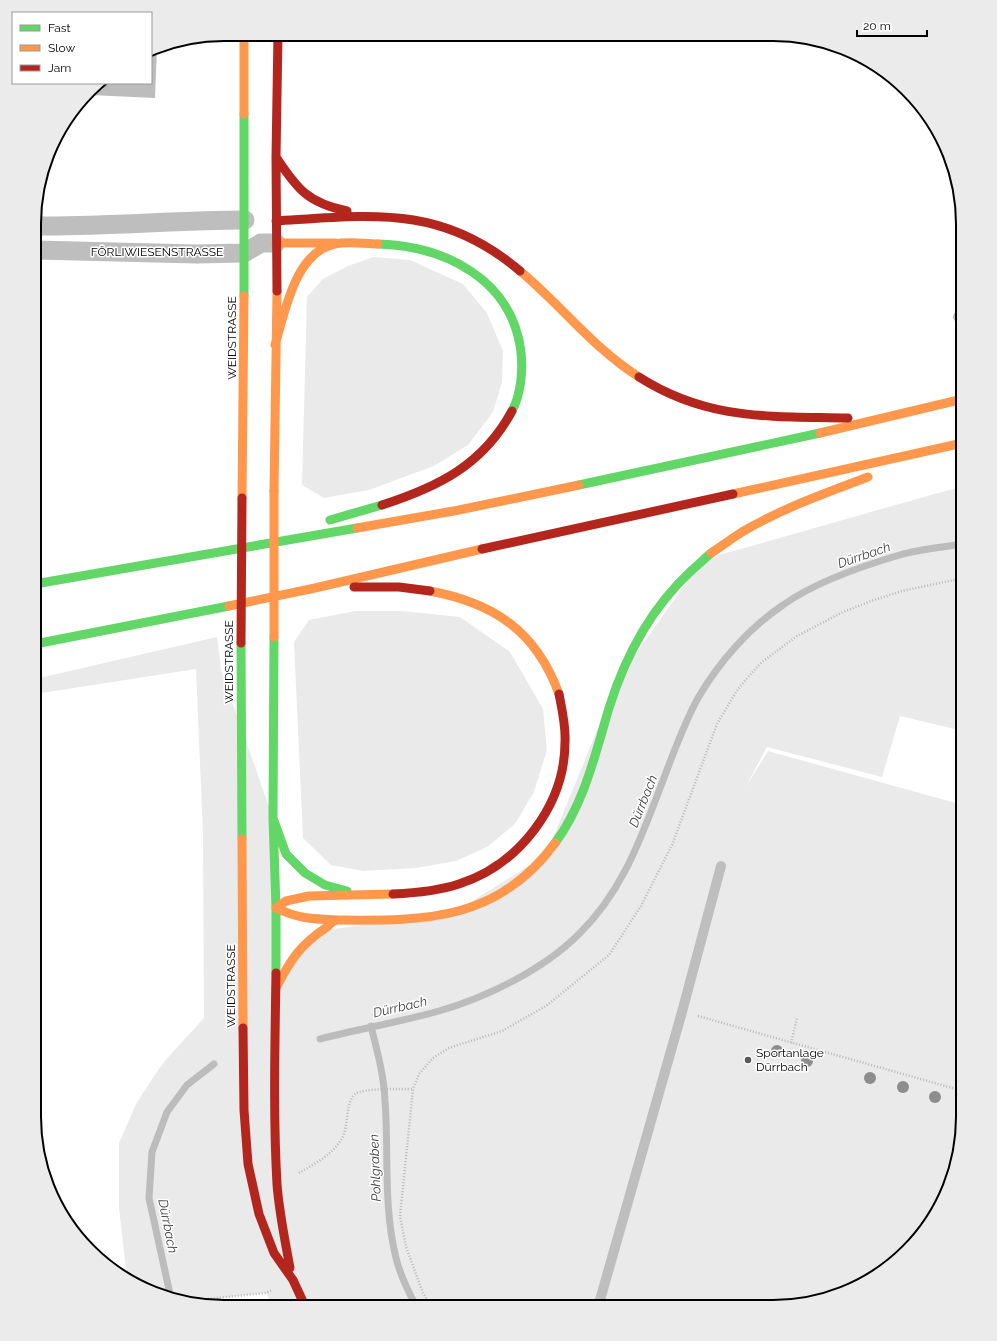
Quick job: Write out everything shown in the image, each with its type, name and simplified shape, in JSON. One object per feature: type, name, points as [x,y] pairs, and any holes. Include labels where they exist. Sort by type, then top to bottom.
[{"type":"main road","name":"WEIDSTRASSE","points":[[244,41],[244,117],[258,236],[276,345],[273,818],[276,908],[275,1108],[277,1184],[280,1213],[293,1280]]},
{"type":"main road","name":"WEIDSTRASSE","points":[[278,41],[276,221],[258,236],[242,498],[241,643],[244,1110],[248,1164],[259,1214],[274,1253],[293,1280],[302,1300]]},
{"type":"main road","points":[[244,117],[252,130],[253,135]]},
{"type":"main road","points":[[276,157],[295,184],[310,198],[329,206],[362,216]]},
{"type":"main road","points":[[265,221],[362,216],[412,220],[448,228],[469,236],[488,246],[517,267],[535,282],[597,345],[614,359],[648,383],[689,402],[739,414],[882,419]]},
{"type":"main road","points":[[258,236],[336,244],[381,244],[418,249],[447,258],[473,272],[498,296],[510,315],[519,337],[522,369],[518,394],[504,427],[486,448],[467,465],[445,480],[408,496],[379,506],[320,523]]},
{"type":"main road","points":[[276,345],[293,288],[301,270],[316,254],[323,249],[336,244]]},
{"type":"main road","points":[[268,318],[276,345]]},
{"type":"main road","points":[[41,583],[222,550],[467,509],[882,419],[956,401]]},
{"type":"main road","points":[[41,643],[78,637],[315,588],[439,558],[679,507],[956,445]]},
{"type":"main road","points":[[896,467],[956,446]]},
{"type":"main road","points":[[267,900],[276,908],[290,915],[307,919],[409,920],[453,913],[485,901],[514,884],[528,874],[546,855],[567,826],[584,789],[612,700],[628,657],[648,622],[683,577],[703,559],[745,530],[794,505],[874,474]]},
{"type":"main road","points":[[222,550],[297,529]]},
{"type":"main road","points":[[266,918],[276,908],[288,901],[306,897],[408,893],[451,887],[489,870],[506,859],[517,849],[531,835],[541,821],[555,793],[564,762],[566,736],[565,720],[560,695],[554,680],[536,649],[520,631],[508,622],[483,607],[456,596],[417,589],[370,587],[315,588]]},
{"type":"main road","points":[[243,817],[253,832]]},
{"type":"main road","points":[[273,818],[286,854],[305,873],[325,885],[364,895]]},
{"type":"main road","points":[[276,988],[293,957],[301,946],[318,931],[338,920]]},
{"type":"main road","points":[[243,961],[253,935]]},
{"type":"street","points":[[41,226],[73,227],[209,220],[258,236]]},
{"type":"street","name":"FÖRLIWIESENSTRASSE","points":[[41,250],[196,254],[258,236]]},
{"type":"lane","points":[[600,1300],[682,1012],[721,866]]},
{"type":"path","points":[[427,1300],[423,1293],[406,1247],[400,1216],[413,1089],[420,1074],[433,1058],[449,1048],[502,1031],[546,1006],[609,955],[640,906],[672,845],[710,742],[725,709],[748,677],[762,662],[797,636],[843,612],[902,591],[956,579]]},
{"type":"path","points":[[682,1012],[956,1090]]},
{"type":"path","points":[[791,1042],[797,1018]]},
{"type":"path","points":[[277,1184],[294,1176],[332,1151],[342,1138],[346,1129],[350,1101],[355,1094],[363,1090],[413,1089]]},
{"type":"path","points":[[207,1299],[266,1293],[293,1280]]},
{"type":"shaded area","points":[[157,54],[155,98],[95,95],[106,84],[152,84],[152,56]]},
{"type":"shaded area","points":[[374,257],[410,260],[463,284],[487,313],[503,351],[502,382],[493,412],[468,445],[434,466],[369,490],[324,498],[302,485],[307,297],[323,279],[348,266]]},
{"type":"shaded area","points":[[956,488],[956,729],[900,716],[882,777],[767,747],[745,788],[768,751],[956,803],[956,1129],[950,1164],[942,1187],[925,1219],[911,1238],[894,1255],[875,1269],[854,1281],[820,1294],[785,1300],[270,1300],[266,1293],[218,1298],[218,1300],[212,1300],[177,1294],[154,1286],[126,1272],[119,1208],[119,1143],[137,1102],[163,1063],[204,1018],[203,834],[196,669],[41,693],[41,678],[217,637],[221,670],[273,818],[276,987],[319,931],[453,913],[546,855],[618,679],[703,559]]},
{"type":"shaded area","points":[[355,611],[402,611],[460,617],[510,652],[543,709],[547,750],[534,792],[515,824],[487,847],[456,861],[416,868],[363,871],[331,865],[303,838],[294,642],[309,620]]},
{"type":"waterway","name":"Dürrbach","points":[[320,1039],[424,1015],[476,998],[514,981],[565,947],[594,918],[606,902],[627,867],[652,810],[692,709],[715,672],[747,635],[758,624],[783,605],[810,589],[841,575],[903,554],[925,549],[956,545]]},
{"type":"waterway","name":"Pohlgraben","points":[[371,1026],[380,1063],[384,1091],[389,1219],[396,1258],[407,1289],[413,1300]]},
{"type":"waterway","name":"Dürrbach","points":[[169,1291],[149,1198],[152,1152],[167,1112],[187,1085],[214,1064]]},
{"type":"traffic: fast","points":[[244,114],[244,296]]},
{"type":"traffic: fast","points":[[378,244],[403,246],[427,251],[450,260],[471,271],[489,286],[504,305],[515,326],[521,352],[522,359],[519,390],[512,411]]},
{"type":"traffic: fast","points":[[579,485],[820,433]]},
{"type":"traffic: fast","points":[[330,520],[382,505]]},
{"type":"traffic: fast","points":[[41,583],[357,528]]},
{"type":"traffic: fast","points":[[555,843],[574,812],[581,796],[588,778],[615,689],[631,652],[641,634],[664,601],[677,585],[711,553]]},
{"type":"traffic: fast","points":[[41,643],[229,606]]},
{"type":"traffic: fast","points":[[274,637],[273,818],[276,908],[276,973]]},
{"type":"traffic: fast","points":[[241,643],[242,839]]},
{"type":"traffic: fast","points":[[273,818],[286,854],[305,873],[325,885],[347,891]]},
{"type":"traffic: slow","points":[[244,41],[244,114]]},
{"type":"traffic: slow","points":[[276,243],[335,243]]},
{"type":"traffic: slow","points":[[275,345],[294,285],[301,271],[310,259],[321,249],[335,244],[378,244]]},
{"type":"traffic: slow","points":[[520,271],[592,340],[623,366],[639,377]]},
{"type":"traffic: slow","points":[[274,491],[277,291]]},
{"type":"traffic: slow","points":[[242,498],[244,296]]},
{"type":"traffic: slow","points":[[820,433],[956,401]]},
{"type":"traffic: slow","points":[[733,494],[956,445]]},
{"type":"traffic: slow","points":[[711,553],[742,532],[772,516],[868,477]]},
{"type":"traffic: slow","points":[[357,528],[459,510],[579,485]]},
{"type":"traffic: slow","points":[[274,491],[274,637]]},
{"type":"traffic: slow","points":[[229,606],[315,588],[482,549]]},
{"type":"traffic: slow","points":[[430,591],[453,596],[474,603],[493,612],[510,623],[525,637],[538,653],[559,694]]},
{"type":"traffic: slow","points":[[242,839],[243,1028]]},
{"type":"traffic: slow","points":[[276,988],[286,969],[297,953],[310,940],[334,921],[402,919],[459,911],[485,901],[510,888],[533,868],[555,843]]},
{"type":"traffic: slow","points":[[338,920],[306,918],[276,908],[286,901],[309,896],[393,894]]},
{"type":"traffic: jam","points":[[277,291],[276,157],[278,41]]},
{"type":"traffic: jam","points":[[276,157],[290,178],[305,193],[322,204],[347,211]]},
{"type":"traffic: jam","points":[[276,221],[343,217],[374,217],[404,219],[434,224],[462,234],[491,249],[520,271]]},
{"type":"traffic: jam","points":[[639,377],[690,402],[715,409],[766,416],[848,418]]},
{"type":"traffic: jam","points":[[382,505],[422,490],[457,472],[473,460],[487,446],[500,430],[512,411]]},
{"type":"traffic: jam","points":[[482,549],[733,494]]},
{"type":"traffic: jam","points":[[241,643],[242,498]]},
{"type":"traffic: jam","points":[[354,587],[399,587],[430,591]]},
{"type":"traffic: jam","points":[[393,894],[435,890],[459,884],[481,875],[501,863],[519,847],[534,830],[547,810],[557,788],[563,765],[565,730],[559,694]]},
{"type":"traffic: jam","points":[[276,973],[275,1105],[277,1184],[290,1268]]},
{"type":"traffic: jam","points":[[243,1028],[244,1110],[248,1164],[259,1214],[274,1253],[293,1280],[302,1300]]},
{"type":"place","name":"Sportanlage Dürrbach","points":[[748,1060]]}]
